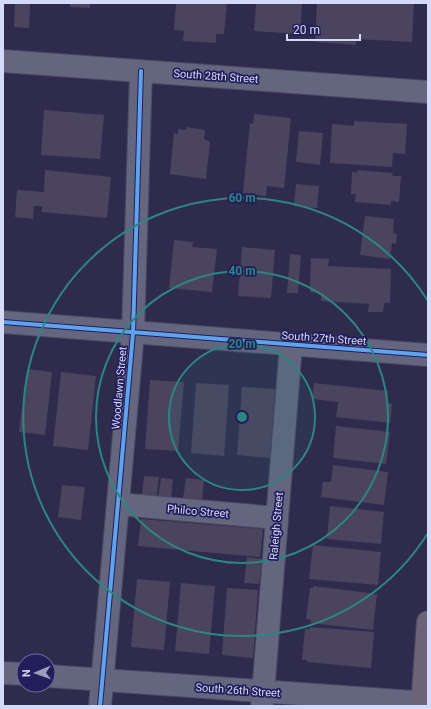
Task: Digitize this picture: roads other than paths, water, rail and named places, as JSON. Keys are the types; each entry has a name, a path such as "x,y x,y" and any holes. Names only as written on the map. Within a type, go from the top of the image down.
{"main road":[{"path":"424,704 428,622"}],"street":[{"name":"South 28th Street","path":"3,61 428,92"},
{"name":"Woodlawn Street","path":"100,706 133,333 141,71"},
{"name":"South 27th Street","path":"3,322 428,355"},
{"name":"Raleigh Street","path":"262,699 291,345"},
{"name":"Philco Street","path":"118,504 277,518"},
{"path":"3,673 16,674"},
{"name":"South 26th Street","path":"56,677 102,680 262,699 424,704"}]}
